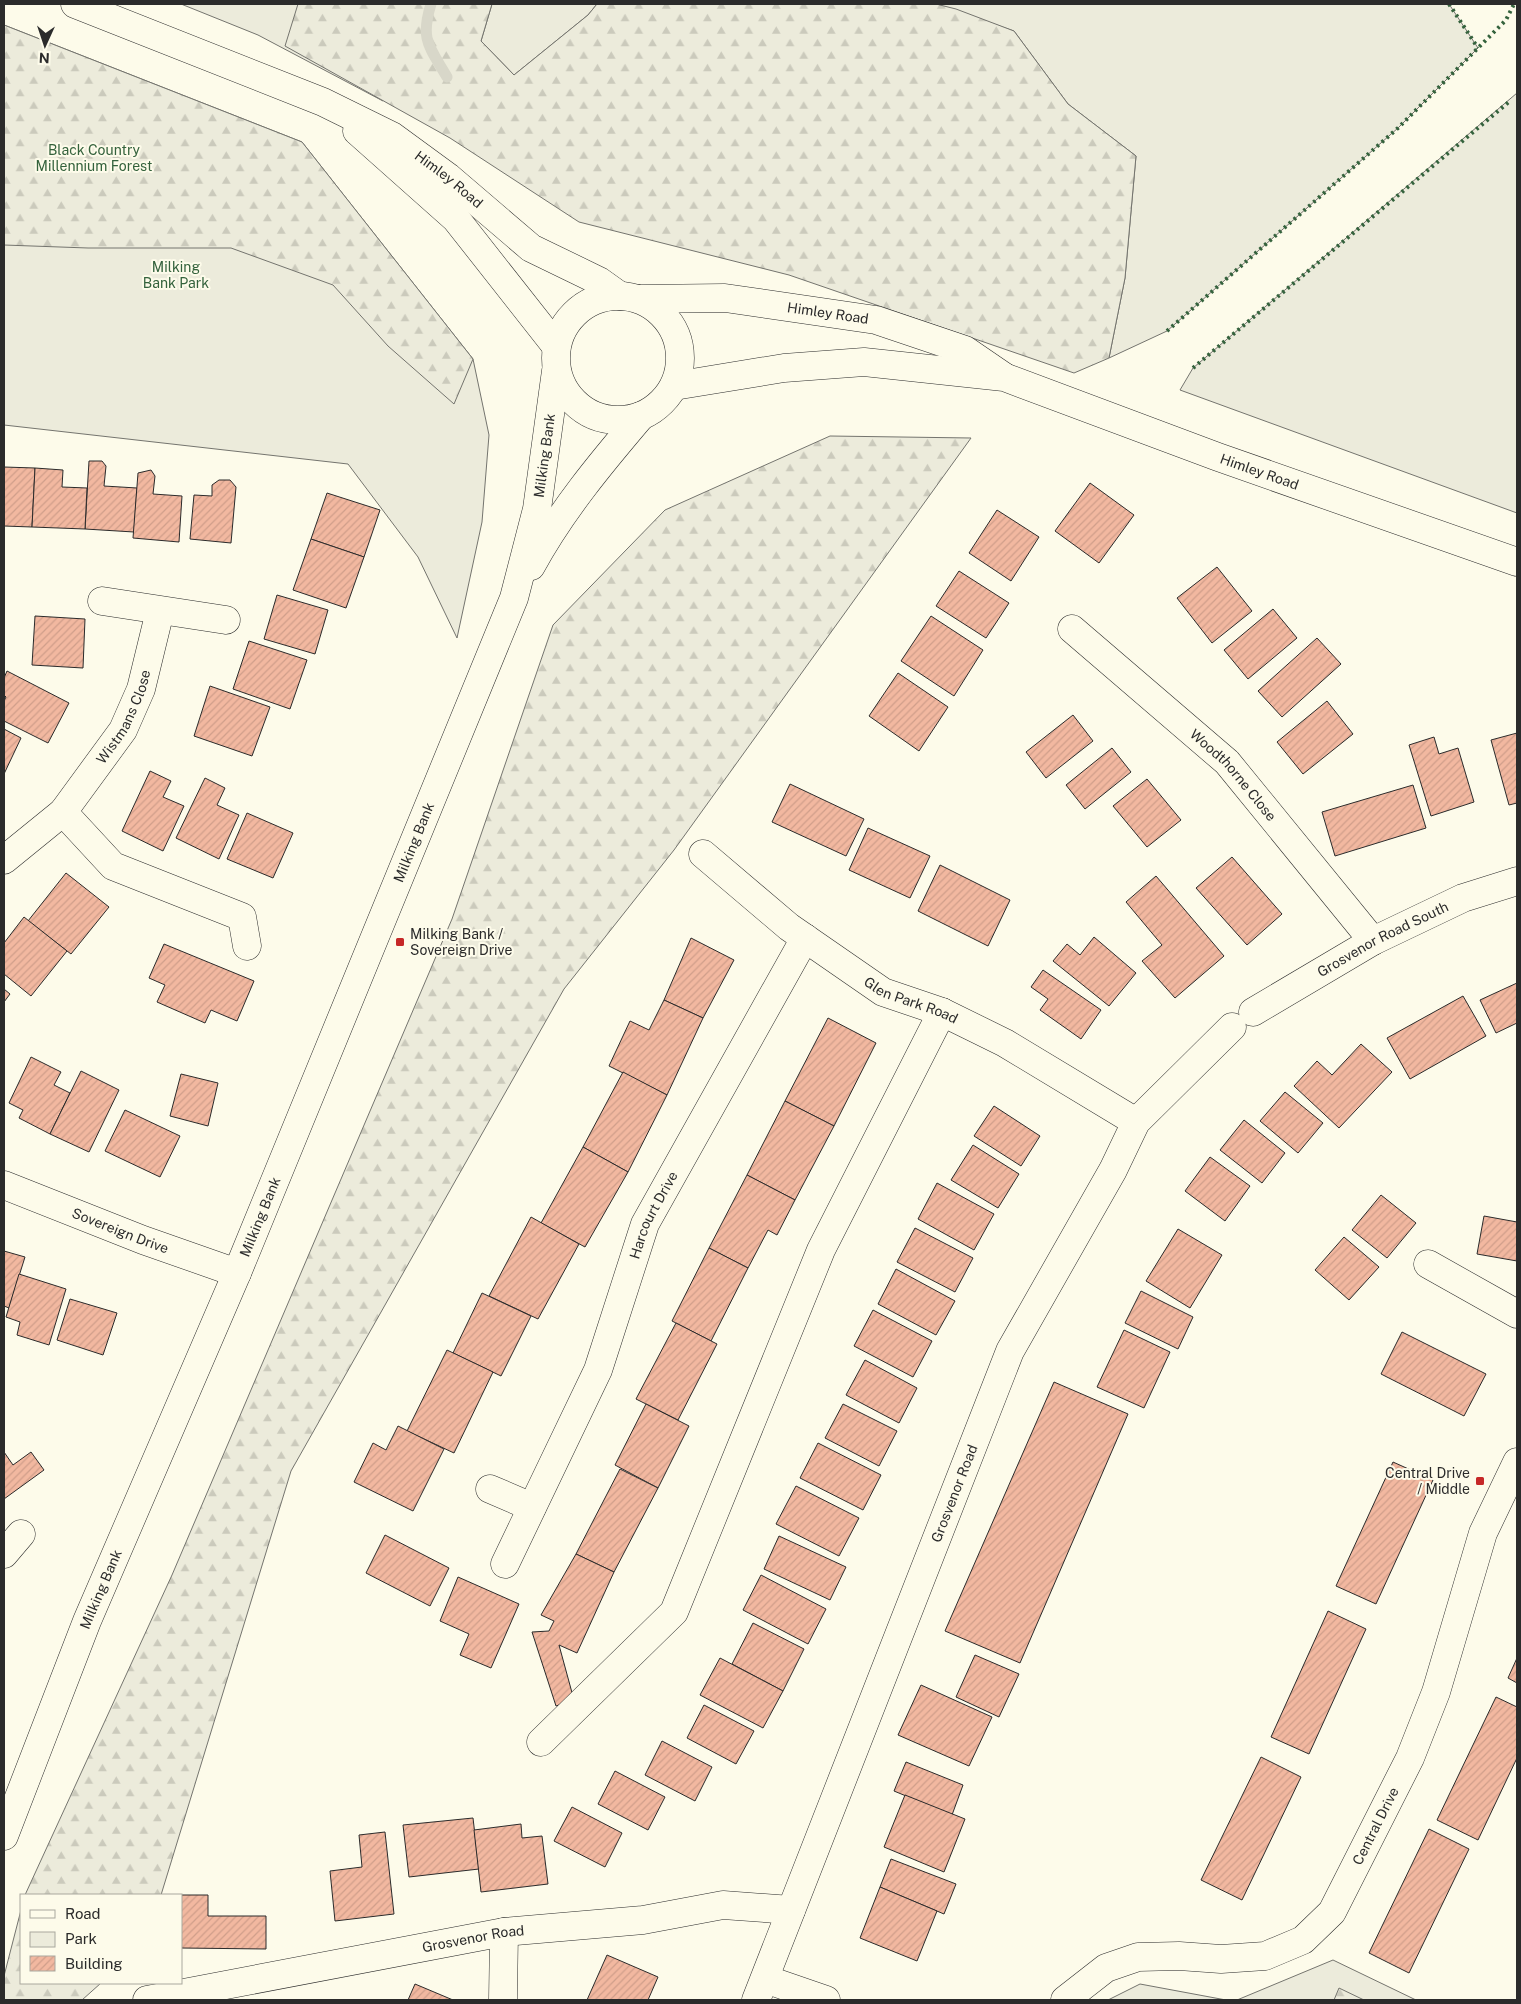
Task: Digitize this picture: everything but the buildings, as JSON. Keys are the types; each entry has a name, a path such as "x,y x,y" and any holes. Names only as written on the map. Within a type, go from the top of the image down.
{"street":[{"name":"Himley Road","path":"75,4 322,102 392,136 448,177 531,248 630,297 725,298 876,320 965,350 1004,377 1218,457 1517,562"},
{"name":"Himley Road","path":"322,102 456,219 556,358"},
{"path":"604,297 630,297 658,310 672,328 678,342 680,368 674,386 662,403 641,416 619,421 590,415 576,406 564,391 556,358 566,322 582,307 604,297"},
{"name":"Milking Bank","path":"514,598 537,509 556,358"},
{"name":"Himley Road","path":"674,386 784,368 864,362 1004,377"},
{"name":"Milking Bank","path":"4,1836 87,1622 237,1273 514,598 543,544 587,481 641,416"},
{"path":"102,601 226,620"},
{"name":"Wistmans Close","path":"4,860 62,812 123,730 141,689 160,611"},
{"name":"Woodthorne Close","path":"1072,629 1227,762 1372,941"},
{"path":"62,812 113,866 242,917 247,946"},
{"name":"Glen Park Road","path":"703,854 789,928 883,992 942,1012 1004,1043 1136,1122"},
{"name":"Grosvenor Road South","path":"1160,1098 1243,1019 1372,941 1463,898 1517,880"},
{"name":"Harcourt Drive","path":"505,1564 598,1370 645,1224 805,938"},
{"path":"541,1742 674,1612 821,1250 942,1012"},
{"name":"Grosvenor Road","path":"761,1990 1010,1351 1113,1170 1136,1122 1160,1098"},
{"name":"Sovereign Drive","path":"4,1185 143,1240 237,1273"},
{"path":"1428,1264 1517,1314"},
{"name":"Central Drive","path":"1065,2000 1106,1968 1138,1957 1180,1956 1221,1959 1265,1956 1303,1940 1332,1912 1410,1758 1436,1692 1483,1533 1517,1462"},
{"path":"490,1489 532,1507"},
{"name":"Grosvenor Road","path":"156,1999 504,1932 643,1920 723,1905 791,1910"},
{"path":"503,2000 504,1932"},
{"path":"761,1990 826,2000"}],"green space":[{"path":"181,4 432,4 383,101 258,35"},
{"path":"298,4 492,4 481,41 514,75 588,15 597,4 936,4 956,9 1014,31 1068,104 1136,156 1125,278 1109,358 1074,373 789,275 579,222 450,138 285,46"},
{"path":"492,4 597,4 588,15 514,75 481,41"},
{"path":"936,4 1449,4 1478,48 1398,128 1167,331 1109,358 1125,278 1136,156 1068,104 1014,31"},
{"name":"Milking Bank Park","path":"4,25 302,142 473,359 489,435 482,522 457,638 418,557 348,464 4,425"},
{"name":"Black Country Millennium Forest","path":"4,25 302,142 473,359 454,404 388,346 333,285 231,248 88,248 4,245"},
{"path":"1517,93 1517,513 1180,390 1193,368"},
{"path":"830,436 971,438 674,850 564,989 291,1471 161,1894 25,1894 172,1575 452,919 553,625 665,510"},
{"path":"20,1914 20,1984 100,1984 82,2000 4,2000 4,1976"},
{"path":"1333,1960 1416,2000 1237,2000"},
{"path":"1140,1984 1226,2000 1108,2000"},
{"path":"1339,1988 1364,2000 1334,2000"}],"waterway":[{"path":"431,4 426,35 431,50 447,77"}],"hedge":[{"path":"1449,4 1478,48"},
{"path":"1167,331 1398,128 1506,20 1514,4"},
{"path":"1193,368 1510,101"}],"place":[{"name":"Milking Bank / Sovereign Drive","path":"400,942"},
{"name":"Central Drive / Middle","path":"1480,1481"}]}
